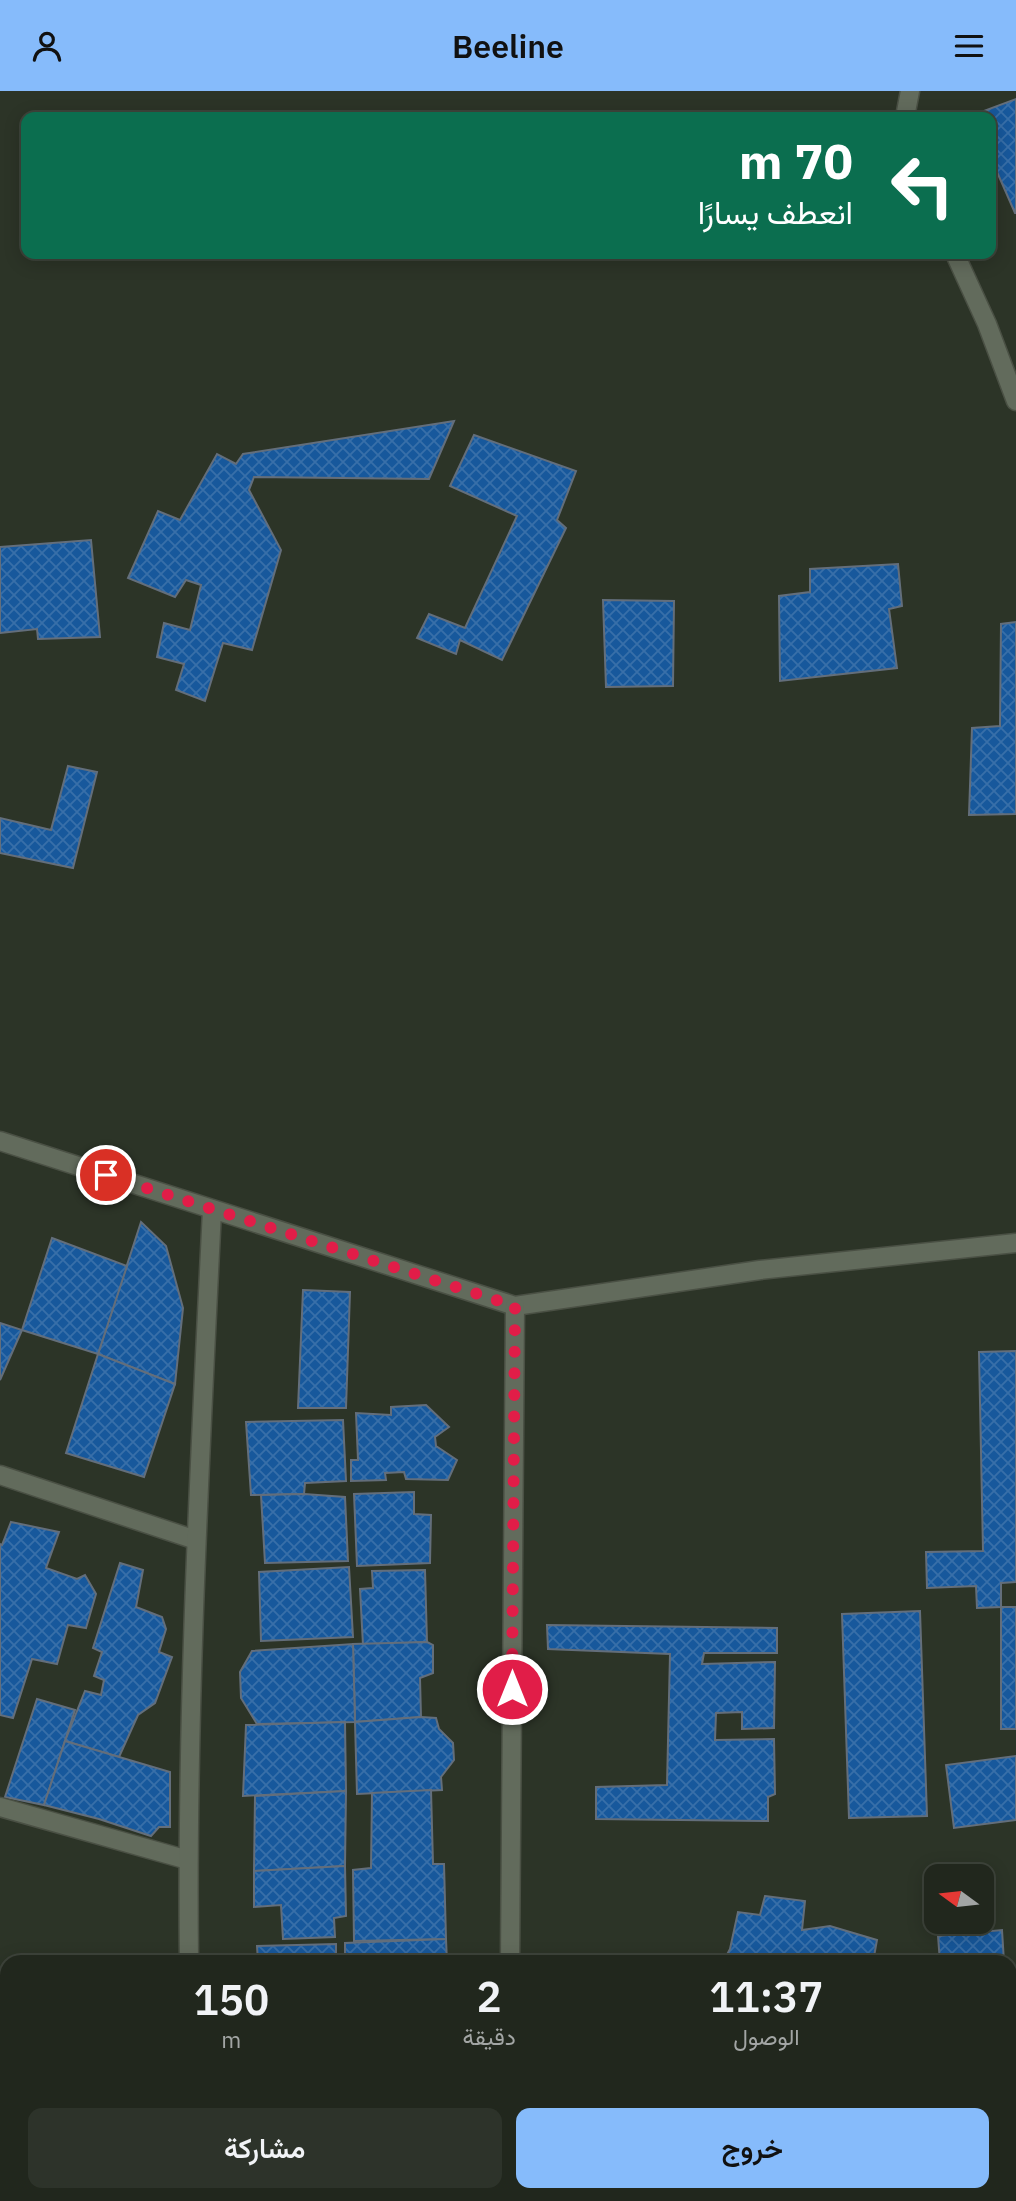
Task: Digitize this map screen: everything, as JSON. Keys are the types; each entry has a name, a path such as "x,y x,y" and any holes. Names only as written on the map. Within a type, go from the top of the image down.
{"street":[{"path":"906,112 910,91"},
{"path":"957,259 987,324 1016,401"},
{"path":"0,1141 515,1306 760,1270 1016,1243"},
{"path":"189,1955 188,1860 196,1540 212,1210"},
{"path":"510,1955 515,1306"},
{"path":"0,1475 196,1540"},
{"path":"0,1807 188,1860"}],"building":[{"path":"1016,99 1016,213 996,170 996,112 981,112"},
{"path":"454,421 429,479 254,477 249,490 281,550 252,650 223,643 205,701 176,690 184,664 157,657 164,623 190,630 201,585 186,580 175,597 128,578 158,511 180,520 217,454 236,464 243,454"},
{"path":"474,435 576,471 557,520 566,528 502,660 460,640 456,654 417,638 429,614 465,628 517,516 450,486"},
{"path":"91,540 100,637 38,639 37,629 0,633 0,547"},
{"path":"898,564 902,606 889,609 897,668 780,681 779,596 810,592 810,569"},
{"path":"603,600 674,601 673,686 606,687"},
{"path":"1016,622 1016,814 969,815 972,728 1000,726 1001,624"},
{"path":"68,766 97,772 73,868 0,853 0,818 51,830"},
{"path":"141,1222 166,1246 183,1308 175,1384 98,1354"},
{"path":"52,1238 127,1266 98,1354 22,1330"},
{"path":"303,1290 350,1292 346,1408 298,1408"},
{"path":"0,1323 22,1330 0,1380"},
{"path":"1016,1351 1016,1582 1001,1583 1001,1607 977,1608 976,1586 927,1588 926,1552 983,1551 979,1352"},
{"path":"98,1354 175,1384 144,1477 66,1453"},
{"path":"426,1405 449,1427 435,1437 436,1446 457,1460 448,1480 406,1479 404,1472 385,1473 386,1480 351,1481 351,1460 358,1460 356,1413 391,1415 391,1407"},
{"path":"343,1420 346,1481 305,1483 304,1494 251,1495 246,1422"},
{"path":"414,1492 414,1514 431,1515 430,1563 357,1566 354,1494"},
{"path":"261,1495 345,1497 348,1561 265,1563"},
{"path":"11,1522 59,1532 46,1568 77,1579 85,1575 96,1594 86,1628 68,1625 57,1664 32,1659 13,1718 0,1715 0,1544 2,1545"},
{"path":"120,1563 143,1570 136,1607 162,1617 166,1629 159,1652 172,1657 155,1703 138,1715 119,1757 65,1741 85,1691 101,1695 104,1680 94,1676 102,1652 93,1648"},
{"path":"349,1567 353,1637 261,1641 259,1572"},
{"path":"425,1570 427,1642 363,1645 360,1589 373,1588 372,1571"},
{"path":"1001,1607 1016,1607 1016,1729 1001,1729"},
{"path":"920,1611 927,1816 849,1818 842,1614"},
{"path":"547,1625 777,1628 777,1653 704,1653 702,1664 775,1662 774,1728 742,1729 742,1712 716,1713 715,1740 774,1739 775,1794 768,1797 768,1821 596,1819 596,1787 667,1785 670,1654 548,1649"},
{"path":"427,1642 433,1645 433,1673 420,1678 421,1717 355,1722 353,1644"},
{"path":"353,1644 355,1722 257,1724 241,1698 240,1672 252,1651"},
{"path":"37,1699 75,1710 44,1805 5,1797"},
{"path":"436,1718 439,1729 453,1743 454,1760 441,1777 442,1790 357,1794 355,1722"},
{"path":"345,1722 346,1791 243,1796 246,1725"},
{"path":"65,1741 170,1772 170,1827 159,1827 151,1836 44,1805"},
{"path":"1016,1756 1016,1820 954,1828 946,1765"},
{"path":"431,1790 433,1864 444,1864 446,1939 354,1941 353,1870 371,1868 372,1793"},
{"path":"346,1791 345,1866 254,1871 255,1796"},
{"path":"345,1866 346,1916 334,1918 335,1937 283,1939 281,1905 254,1907 254,1871"},
{"path":"765,1896 805,1901 802,1930 830,1926 877,1940 874,1955 727,1955 738,1912 760,1915"},
{"path":"1002,1930 1004,1955 939,1955 938,1936 994,1934 994,1931"},
{"path":"446,1939 447,1955 345,1955 345,1943"},
{"path":"336,1944 336,1955 258,1955 257,1946"}],"route":[{"path":"106,1175 515,1306 512,1689"}]}
